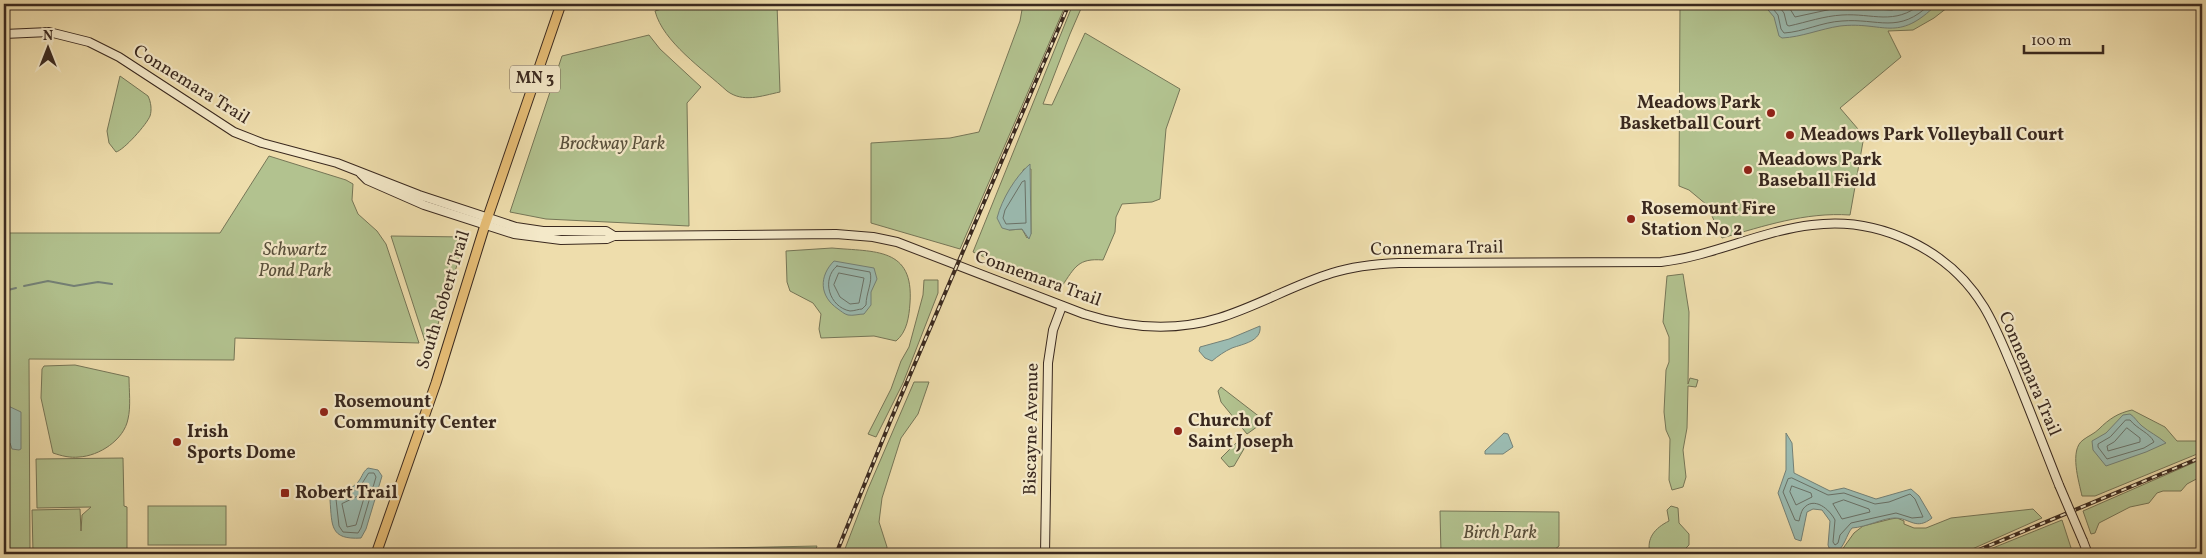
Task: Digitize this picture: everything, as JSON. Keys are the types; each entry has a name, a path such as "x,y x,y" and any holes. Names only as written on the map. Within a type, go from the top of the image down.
{"main road":[{"name":"MN 3","path":"486,221 561,4"},
{"name":"South Robert Trail","path":"376,554 436,383 486,221"}],"street":[{"name":"Connemara Trail","path":"4,34 49,32 89,42 119,57 234,132 262,143 337,163 361,174 369,174 486,221 530,230 606,232 614,236 836,234 873,237 915,248 1062,306 1095,317 1125,324 1158,327 1180,326 1217,319 1326,275 1363,266 1399,263 1661,262 1694,257 1806,226 1833,224 1868,227 1904,238 1929,252 1949,267 1974,292 1996,329 2088,554"},
{"name":"Biscayne Avenue","path":"1045,554 1048,363 1053,330 1062,306"}],"green space":[{"path":"678,4 777,4 780,92 746,98 733,95 727,91 675,44 659,22 655,11"},
{"path":"1023,4 1066,4 960,249 871,223 871,143 950,138 979,132 1020,21"},
{"path":"1073,4 1083,4 1043,104 1052,105 1085,33 1180,89 1166,129 1160,199 1152,202 1122,204 1116,217 1115,232 1103,260 1082,262 1074,269 1062,286 1048,285 973,252","holes":["1024,169 1031,169 1031,234 1027,238 1022,229 1009,230 1000,209"]},
{"path":"1680,4 1952,4 1934,18 1913,30 1888,31 1901,57 1840,108 1864,136 1850,215 1801,218 1722,238 1707,205 1689,190 1679,186"},
{"name":"Brockway Park","path":"649,35 660,49 701,87 687,103 689,226 546,219 510,212 562,56"},
{"path":"120,76 148,96 151,111 148,120 140,130 124,147 116,152 109,143 107,131"},
{"name":"Schwartz Pond Park","path":"269,156 346,180 353,184 352,200 358,214 377,231 386,244 419,343 235,338 234,360 29,359 30,554 4,554 4,233 220,233"},
{"path":"391,236 466,237 432,343 425,341"},
{"path":"832,248 877,252 889,256 906,271 910,285 909,314 905,329 896,341 874,336 821,338 819,329 821,314 813,303 790,291 787,282 786,251"},
{"path":"1683,274 1689,312 1688,384 1690,378 1698,380 1696,387 1688,386 1687,428 1683,450 1686,477 1683,487 1672,490 1669,480 1670,439 1666,430 1664,412 1666,370 1669,362 1669,337 1663,322 1667,276"},
{"path":"924,280 938,280 938,293 903,383 876,437 868,434 891,389 901,361 909,347 923,295"},
{"path":"75,365 129,377 130,404 126,427 110,446 95,454 72,457 53,453 41,398 42,369 44,366"},
{"path":"914,382 929,382 918,414 901,438 882,498 879,522 887,547 886,554 843,554 868,489"},
{"path":"1221,387 1265,421 1247,434 1221,402 1218,391"},
{"path":"2132,410 2165,427 2177,441 2202,441 2202,452 2095,496 2082,496 2076,467 2079,445 2110,419"},
{"path":"1238,441 1245,447 1234,466 1229,467 1221,458"},
{"path":"123,458 124,506 127,507 127,550 124,552 33,552 32,510 80,509 81,531 82,515 91,507 37,508 36,459"},
{"path":"2202,459 2202,476 2187,484 2181,491 2157,493 2149,503 2130,507 2099,523 2095,533 2091,534 2083,511"},
{"path":"148,506 226,506 226,545 148,545"},
{"path":"1671,506 1678,508 1679,523 1689,534 1689,545 1682,552 1685,554 1650,554 1649,543 1651,538 1656,530 1669,521 1667,510"},
{"path":"2033,509 2042,518 1961,554 1839,554 1854,533 1863,526 1891,519 1897,518 1904,521 1904,524 1914,528 1926,528 1951,518"},
{"name":"Birch Park","path":"1440,511 1559,512 1559,546 1549,554 1441,554"},
{"path":"2062,520 2073,554 1978,554"},
{"path":"817,546 814,554 581,554 582,551"}],"water":[{"path":"1763,4 1937,4 1911,24 1900,27 1840,26 1782,38 1779,36 1774,17"},
{"path":"1030,164 1031,234 1029,239 1022,229 1009,230 1002,228 997,218 1002,203 1010,189 1019,175"},
{"path":"834,261 874,268 877,279 871,292 871,305 864,314 847,315 841,312 827,298 823,286 824,279"},
{"path":"1260,326 1260,331 1255,338 1229,349 1212,361 1205,358 1199,351 1200,347 1229,339"},
{"path":"4,404 21,412 21,449 19,450 12,449 10,443 4,442"},
{"path":"2130,414 2142,426 2166,443 2106,466 2093,450 2092,441 2106,433 2123,415"},
{"path":"1504,433 1508,434 1513,447 1503,454 1485,454 1485,451"},
{"path":"1786,433 1792,443 1794,473 1830,491 1844,488 1876,499 1911,489 1919,496 1932,518 1917,524 1890,518 1852,528 1836,552 1830,550 1828,545 1830,521 1822,510 1813,509 1807,512 1801,541 1795,539 1778,493 1786,470"},
{"path":"368,468 378,470 382,476 366,529 361,538 343,537 335,530 331,517 330,500 334,494 354,486"}],"waterway":[{"path":"24,286 48,281 74,286 98,282 112,284"},
{"path":"4,291 16,288"}],"railway":[{"path":"836,554 892,417 1069,4"},
{"path":"1969,554 2202,457"}],"place":[{"name":"Meadows Park Basketball Court","path":"1771,113"},
{"name":"Meadows Park Volleyball Court","path":"1790,135"},
{"name":"Meadows Park Baseball Field","path":"1748,170"},
{"name":"Rosemount Fire Station No 2","path":"1631,219"},
{"name":"Rosemount Community Center","path":"324,412"},
{"name":"Church of Saint Joseph","path":"1178,431"},
{"name":"Irish Sports Dome","path":"177,442"},
{"name":"Robert Trail","path":"285,493"}]}
